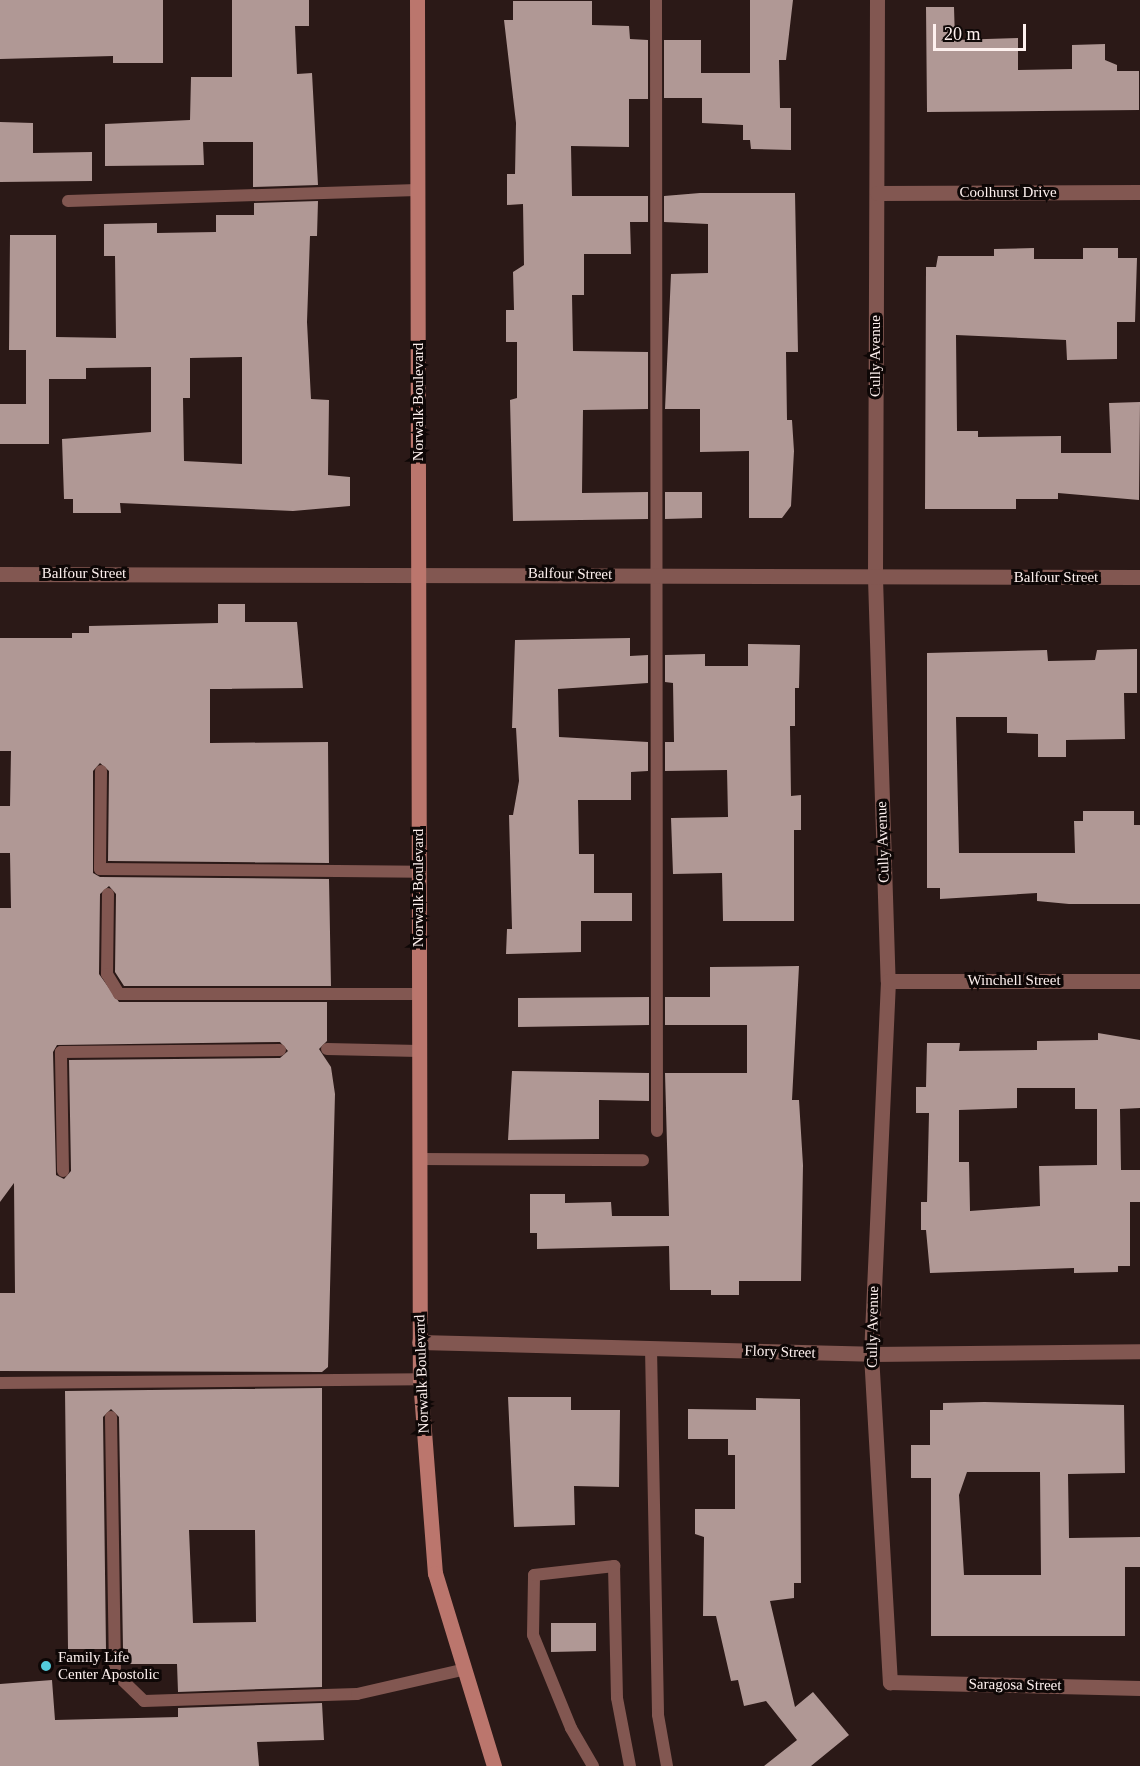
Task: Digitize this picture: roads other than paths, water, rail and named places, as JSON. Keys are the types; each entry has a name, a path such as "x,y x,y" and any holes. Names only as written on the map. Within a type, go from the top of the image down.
{"main road":[{"name":"Norwalk Boulevard","path":"417,0 420,1379 435,1573 462,1670 494,1766"}],"street":[{"name":"Cully Avenue","path":"877,0 875,578 888,981 871,1354 890,1682"},
{"name":"Coolhurst Drive","path":"877,193 1140,192"},
{"name":"Balfour Street","path":"0,574 420,573 875,578 1140,577"},
{"name":"Winchell Street","path":"888,981 1140,981"},
{"name":"Flory Street","path":"419,1342 871,1354 1140,1351"},
{"name":"Saragosa Street","path":"890,1682 1140,1688"}],"lane":[{"path":"656,0 657,1131"},
{"path":"68,201 417,190"},
{"path":"101,771 100,869 420,872"},
{"path":"108,894 107,974 119,994 419,994"},
{"path":"327,1049 419,1051"},
{"path":"63,1171 62,1052 280,1050"},
{"path":"420,1159 643,1160"},
{"path":"651,1348 658,1715 667,1766"},
{"path":"0,1383 420,1379"},
{"path":"111,1417 114,1673 144,1701 347,1695 462,1670"},
{"path":"593,1766 571,1728 533,1635 534,1575 614,1566 616,1698 630,1766"}],"place":[{"name":"Family Life Center Apostolic","path":"46,1666"}]}
